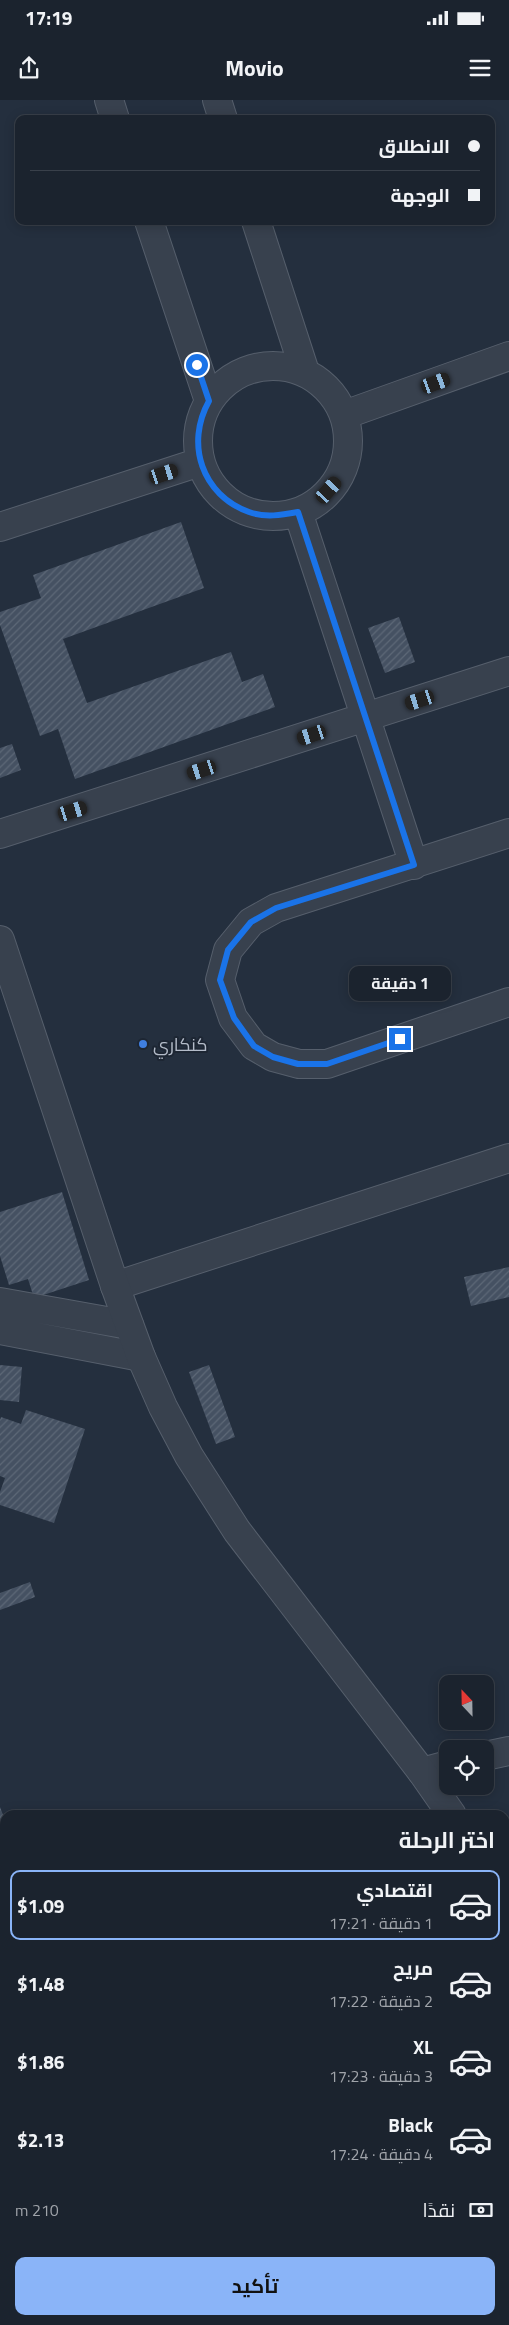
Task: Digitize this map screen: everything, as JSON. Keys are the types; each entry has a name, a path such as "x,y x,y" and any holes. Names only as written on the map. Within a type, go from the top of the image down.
{"street":[{"path":"109,100 114,115"},
{"path":"217,100 222,115"},
{"path":"150,225 209,401"},
{"path":"257,225 306,372"},
{"path":"344,415 509,356"},
{"path":"281,366 306,372 326,387 341,407 344,415 348,432 347,457 338,481 320,500 298,512 274,516 250,513 228,502 211,484 200,462 197,437 202,413 215,392 234,376 257,367 281,366"},
{"path":"0,527 200,462"},
{"path":"298,512 414,865"},
{"path":"0,834 509,671"},
{"path":"509,833 276,908 251,922 228,950 220,980 234,1018 254,1046 273,1057 298,1064 327,1064 509,1002"},
{"path":"0,940 129,1325 141,1357 189,1456 237,1531 435,1768 450,1810"},
{"path":"115,1286 509,1158"},
{"path":"0,1302 129,1325"},
{"path":"0,1330 141,1357"},
{"path":"494,1754 509,1750"}],"building":[{"path":"181,522 204,588 63,639 87,703 231,652 242,682 263,674 275,707 75,779 58,729 40,736 0,625 0,612 41,598 33,575"},
{"path":"399,617 415,662 385,673 368,628"},
{"path":"12,744 21,770 0,778 0,748"},
{"path":"62,1192 89,1280 34,1298 28,1279 9,1285 0,1256 0,1212"},
{"path":"509,1267 509,1297 471,1306 464,1277"},
{"path":"0,1365 22,1367 19,1402 0,1400"},
{"path":"209,1365 235,1437 216,1444 189,1372"},
{"path":"26,1410 85,1429 54,1523 0,1505 0,1492 5,1478 0,1476 0,1420 1,1417 21,1424"},
{"path":"30,1582 35,1597 0,1610 0,1593"}],"place":[{"name":"كنكاري","path":"143,1044"}],"route":[{"path":"197,365 209,401 202,413 197,437 200,462 211,484 228,502 250,513 274,516 298,512 414,865 276,908 251,922 228,950 220,980 234,1018 254,1046 273,1057 298,1064 327,1064 400,1039"}]}
